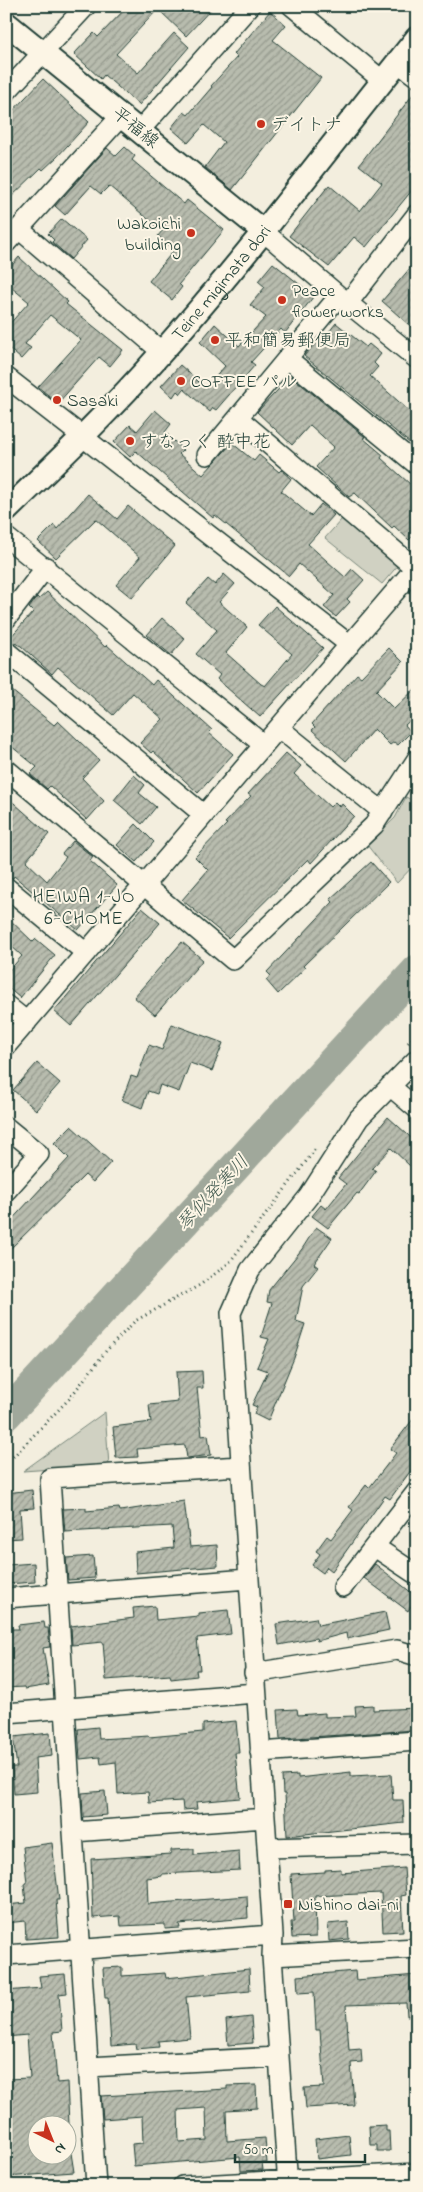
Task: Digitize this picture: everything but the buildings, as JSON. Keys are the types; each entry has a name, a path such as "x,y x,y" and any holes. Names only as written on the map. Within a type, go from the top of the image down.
{"street":[{"path":"6,92 86,6"},
{"path":"140,130 250,6"},
{"path":"292,6 383,81"},
{"name":"平福線","path":"6,23 122,115 264,232"},
{"name":"Teine migimata dori","path":"6,511 82,438 162,352 264,232 417,38"},
{"path":"398,62 417,77"},
{"path":"6,243 122,115"},
{"path":"207,455 288,358 343,300 417,214"},
{"path":"19,229 162,352"},
{"path":"264,232 343,300 417,358"},
{"path":"288,358 417,465"},
{"path":"6,377 350,645"},
{"path":"6,1046 145,886 416,567 238,418"},
{"path":"6,537 264,745"},
{"path":"6,619 46,568"},
{"path":"6,651 204,815"},
{"path":"279,728 383,812"},
{"path":"6,769 233,960 374,825 417,759"},
{"path":"6,887 86,953"},
{"path":"6,1005 26,1022"},
{"path":"288,2183 272,1956 273,1935 230,1313 250,1270 309,1196 359,1118 390,1086 410,1054"},
{"path":"390,1086 417,1109"},
{"path":"6,1127 39,1154 6,1191"},
{"path":"96,2186 50,1478 240,1466"},
{"path":"343,1588 417,1491"},
{"path":"375,1547 417,1575"},
{"path":"6,1598 248,1579"},
{"path":"254,1673 397,1650 417,1656"},
{"path":"6,1713 256,1693"},
{"path":"260,1752 417,1741"},
{"path":"73,1832 265,1818"},
{"path":"267,1848 417,1844"},
{"path":"6,1955 273,1935"},
{"path":"272,1956 417,1948"},
{"path":"88,2067 279,2056"},
{"path":"182,2186 288,2183 417,2173"}],"path":[{"path":"410,1054 417,1034"},
{"path":"6,1464 69,1399 106,1351 135,1321 200,1285 230,1263 320,1143"}],"shaded area":[{"path":"342,519 400,563 382,584 325,538"},
{"path":"406,797 417,803 417,862 397,883 367,845 395,818"},
{"path":"105,1412 109,1465 23,1471"},
{"path":"417,1791 417,1829 414,1829 413,1792"}],"waterway":[{"name":"琴似発寒川","path":"6,1415 417,970"}],"place":[{"name":"デイトナ","path":"261,124"},
{"name":"Wakoichi building","path":"191,233"},
{"name":"Peace flower works","path":"282,300"},
{"name":"平和簡易郵便局","path":"215,340"},
{"name":"COFFEE パル","path":"181,381"},
{"name":"Sasaki","path":"57,400"},
{"name":"すなっく 酔中花","path":"130,441"},
{"name":"Nishino dai-ni","path":"288,1904"}],"district":[{"name":"HEIWA 1-JO 6-CHOME","path":"84,906"}]}
